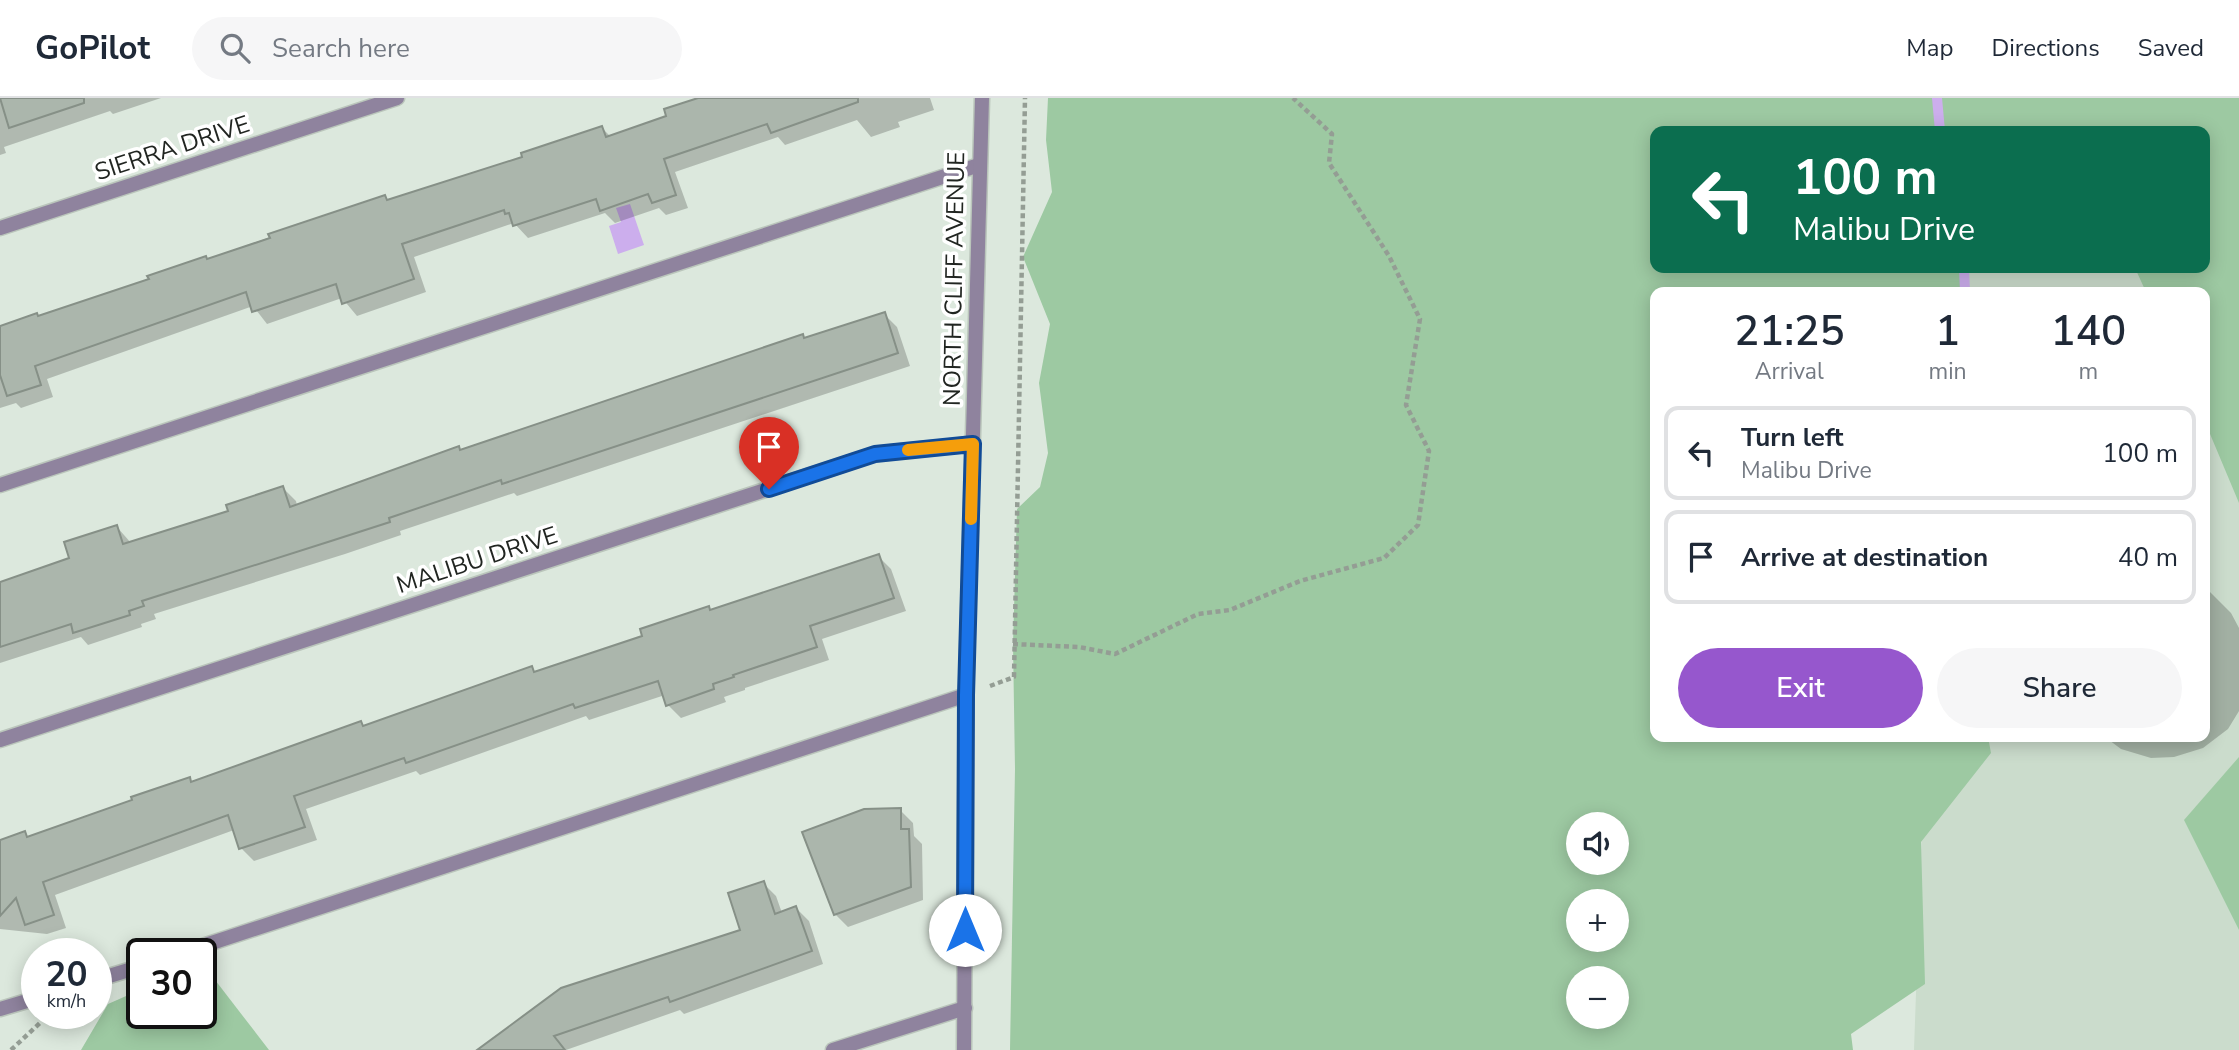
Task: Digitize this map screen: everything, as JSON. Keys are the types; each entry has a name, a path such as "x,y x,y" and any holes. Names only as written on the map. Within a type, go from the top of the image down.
{"street":[{"name":"SIERRA DRIVE","path":"0,228 397,98"},
{"name":"NORTH CLIFF AVENUE","path":"964,1050 966,695 982,98"},
{"path":"0,485 979,165"},
{"name":"MALIBU DRIVE","path":"0,740 875,454 973,444"},
{"path":"217,941 966,695"},
{"path":"0,1009 21,1003"},
{"path":"833,1050 965,1008"}],"path":[{"path":"966,695 1014,677 1025,98"},
{"path":"1013,644 1079,647 1115,654 1198,614 1230,610 1300,581 1384,558 1418,525 1429,451 1406,405 1420,319 1389,256 1329,163 1332,134 1293,98"},
{"path":"11,1050 35,1029"}],"shaded area":[{"path":"2239,98 2239,1050 1914,1050 1925,742 2210,742 2210,287 1940,287 1941,273 2210,273 2210,126"},
{"path":"630,204 644,245 618,254 609,226 621,222 616,208"}],"green space":[{"path":"1048,98 2239,98 2239,503 2210,434 2210,287 2144,287 2137,273 2210,273 2210,126 1650,126 1650,273 1967,273 1966,287 1650,287 1650,742 1989,742 1991,753 1921,842 1925,984 1851,1034 1853,1050 1010,1050 1015,769 1013,644 1017,509 1040,487 1048,453 1039,383 1050,324 1023,257 1052,192 1046,140"},
{"path":"2239,757 2239,930 2184,820"},
{"path":"217,982 269,1050 81,1050 93,1029 112,1029 112,1002 126,996 126,1029 217,1029"}],"building":[{"path":"0,98 84,98 84,103 9,128"},
{"path":"698,98 858,98 858,102 771,133 767,124 664,159 676,195 652,203 648,194 600,211 596,199 513,226 509,213 505,214 504,210 402,244 414,279 342,304 336,284 252,312 246,292 35,366 41,385 7,396 0,375 0,326 149,279 147,276 206,256 207,259 270,238 268,234 385,195 387,200 522,157 521,153 602,126 606,137 666,116 664,109"},
{"path":"885,312 898,353 502,484 501,480 389,518 390,522 142,601 144,606 129,611 130,615 73,633 71,624 0,647 0,582 69,558 64,542 117,525 123,544 228,511 226,505 283,486 290,507 459,446 460,450 803,334 804,338"},
{"path":"879,554 894,598 810,626 817,647 733,675 734,677 713,684 714,689 666,706 658,681 575,708 573,704 406,763 404,758 294,796 305,827 239,849 228,815 43,882 54,915 25,925 16,898 0,916 0,840 25,831 27,837 190,777 191,782 361,721 363,726 532,666 534,672 642,636 640,629 709,606 710,610"},
{"path":"901,808 901,829 909,829 911,887 834,915 802,832 864,809"},
{"path":"764,881 775,914 796,906 812,951 670,1002 668,997 554,1036 565,1050 477,1050 561,988 740,930 728,893"}],"waterway":[{"path":"1937,98 1940,126"},
{"path":"1964,273 1965,287"}],"slow traffic":[{"path":"908,450 973,444 971,519"}],"route":[{"path":"769,489 875,454 973,444 966,695 965,930"}]}
